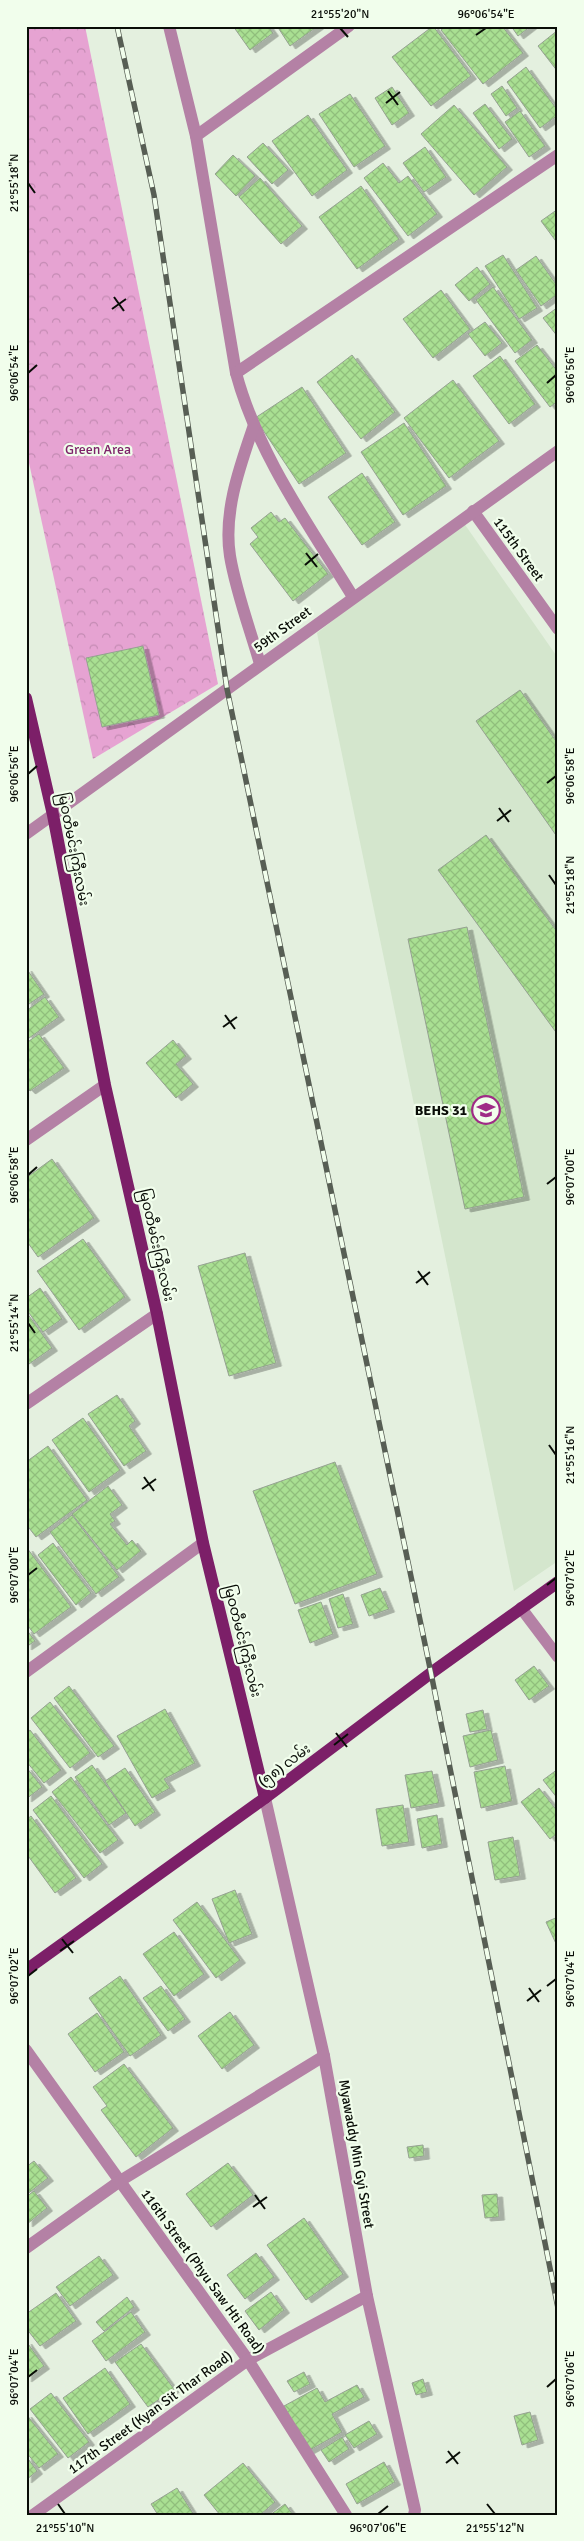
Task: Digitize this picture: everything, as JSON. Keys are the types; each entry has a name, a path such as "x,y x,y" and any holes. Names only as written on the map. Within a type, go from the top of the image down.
{"main road":[{"name":"မြဝတီမင်းကြီးလမ်း","path":"26,698 53,816 105,1085 157,1314 203,1543 265,1798"},
{"name":"(၅၈) လမ်း","path":"26,1970 265,1798 431,1673 558,1582"}],"street":[{"path":"169,26 196,136 236,373 242,397 272,465 353,597"},
{"path":"196,136 349,26"},
{"path":"236,373 558,154"},
{"path":"254,425 236,480 229,525 230,548 260,664"},
{"name":"59th Street","path":"26,834 558,451"},
{"name":"115th Street","path":"473,511 558,629"},
{"path":"26,1140 105,1085"},
{"path":"26,1404 157,1314"},
{"path":"26,1672 203,1543"},
{"path":"521,1608 558,1657"},
{"name":"Myawaddy Min Gyi Street","path":"265,1798 324,2056 367,2296 415,2510 414,2515"},
{"name":"116th Street (Phyu Saw Hti Road)","path":"26,2050 248,2360 346,2515"},
{"path":"26,2248 120,2181 324,2056"},
{"name":"117th Street (Kyan Sit Thar Road)","path":"33,2515 248,2360 367,2296"}],"shaded area":[{"name":"BEHS 31","path":"461,519 558,658 558,1561 514,1591 317,633"}],"green space":[{"name":"Green Area","path":"26,26 85,26 218,684 93,759 26,449"}],"building":[{"path":"233,26 268,26 273,33 250,50"},
{"path":"277,26 318,26 290,46"},
{"path":"433,26 471,76 431,106 392,57"},
{"path":"446,26 477,26 480,30 485,26 502,26 523,53 483,84 441,30"},
{"path":"511,26 531,26 518,36"},
{"path":"558,30 558,72 538,46"},
{"path":"526,67 558,111 558,115 540,128 507,82"},
{"path":"502,86 517,108 506,116 491,94"},
{"path":"392,87 409,113 392,125 375,98"},
{"path":"350,94 385,146 354,167 319,114"},
{"path":"485,104 512,139 499,149 473,113"},
{"path":"454,105 507,167 474,195 421,134"},
{"path":"520,111 545,146 529,157 505,122"},
{"path":"308,115 347,170 312,196 272,141"},
{"path":"263,143 288,170 272,184 247,157"},
{"path":"425,147 446,177 424,192 403,163"},
{"path":"233,155 255,176 236,196 215,174"},
{"path":"383,163 399,183 408,176 437,214 408,236 364,178"},
{"path":"260,178 302,226 281,244 239,197"},
{"path":"361,186 399,239 357,269 319,217"},
{"path":"558,209 558,244 541,221"},
{"path":"503,255 537,308 519,319 485,266"},
{"path":"536,256 558,287 558,294 541,306 516,270"},
{"path":"477,267 490,284 469,301 455,285"},
{"path":"493,287 532,340 515,353 476,300"},
{"path":"441,290 470,329 433,358 403,319"},
{"path":"558,307 558,337 543,318"},
{"path":"485,322 502,343 485,356 468,334"},
{"path":"537,345 558,372 558,401 550,407 515,361"},
{"path":"352,355 395,412 361,439 317,382"},
{"path":"500,356 535,404 509,424 473,376"},
{"path":"453,380 499,441 449,478 404,418"},
{"path":"302,387 346,453 299,484 255,418"},
{"path":"404,423 446,486 403,515 361,452"},
{"path":"362,473 395,522 362,545 328,497"},
{"path":"271,512 279,522 285,518 328,574 293,601 250,544 258,537 251,528"},
{"path":"143,646 159,715 102,727 86,658"},
{"path":"520,690 558,744 558,838 476,721"},
{"path":"486,835 558,933 558,1035 438,870"},
{"path":"467,927 524,1197 465,1209 408,939"},
{"path":"26,968 44,994 26,1006"},
{"path":"45,997 59,1017 29,1038 26,1034 26,1011"},
{"path":"39,1034 64,1068 30,1091 26,1087 26,1038 29,1041"},
{"path":"173,1040 186,1056 176,1064 193,1084 176,1098 146,1063"},
{"path":"52,1159 94,1218 38,1257 26,1240 26,1178"},
{"path":"83,1239 125,1297 79,1330 37,1271"},
{"path":"245,1253 276,1363 229,1376 198,1266"},
{"path":"40,1288 62,1319 43,1332 26,1309 26,1298"},
{"path":"27,1313 52,1348 29,1364 26,1360"},
{"path":"117,1395 135,1421 129,1426 146,1451 124,1466 88,1414"},
{"path":"83,1418 120,1470 89,1492 52,1440"},
{"path":"48,1446 87,1500 36,1537 26,1524 26,1462"},
{"path":"335,1462 377,1574 295,1604 253,1491"},
{"path":"108,1486 122,1505 110,1514 115,1521 110,1524 127,1545 132,1540 141,1551 117,1570 72,1514"},
{"path":"72,1515 119,1577 96,1594 50,1532"},
{"path":"53,1543 91,1593 76,1605 38,1555"},
{"path":"27,1548 71,1607 34,1634 26,1623"},
{"path":"380,1588 389,1609 369,1616 361,1595"},
{"path":"343,1594 353,1624 338,1628 329,1599"},
{"path":"321,1602 333,1634 310,1643 298,1610"},
{"path":"26,1629 35,1641 26,1647"},
{"path":"534,1666 549,1686 529,1700 515,1680"},
{"path":"69,1686 114,1746 98,1757 54,1698"},
{"path":"50,1702 90,1753 70,1768 31,1718"},
{"path":"165,1709 195,1763 164,1779 170,1788 152,1798 117,1736"},
{"path":"483,1710 487,1729 470,1732 466,1714"},
{"path":"30,1730 61,1770 44,1783 26,1761 26,1733"},
{"path":"491,1730 498,1760 470,1767 463,1736"},
{"path":"92,1765 126,1813 109,1825 75,1777"},
{"path":"505,1766 512,1801 481,1808 474,1772"},
{"path":"26,1767 42,1787 26,1799"},
{"path":"125,1768 155,1812 135,1826 105,1781"},
{"path":"558,1769 558,1799 543,1780"},
{"path":"432,1771 439,1803 411,1808 405,1775"},
{"path":"71,1777 118,1840 100,1853 52,1792"},
{"path":"539,1788 558,1812 558,1833 550,1839 521,1802"},
{"path":"51,1796 102,1864 84,1878 33,1810"},
{"path":"403,1805 409,1842 382,1846 376,1809"},
{"path":"437,1815 442,1844 422,1848 417,1819"},
{"path":"31,1816 76,1878 55,1893 26,1853 26,1820"},
{"path":"513,1837 520,1876 495,1880 488,1842"},
{"path":"235,1890 252,1934 229,1943 212,1899"},
{"path":"197,1902 240,1960 216,1978 173,1920"},
{"path":"558,1917 558,1948 546,1922"},
{"path":"174,1932 204,1974 174,1996 143,1954"},
{"path":"120,1976 161,2035 130,2056 89,1998"},
{"path":"161,1986 185,2019 168,2031 143,1998"},
{"path":"230,2012 254,2045 222,2069 198,2036"},
{"path":"97,2013 124,2052 95,2072 68,2034"},
{"path":"124,2064 173,2128 136,2157 101,2110 107,2106 93,2087"},
{"path":"423,2145 424,2156 409,2158 407,2147"},
{"path":"34,2161 48,2178 26,2195 26,2167"},
{"path":"228,2163 253,2195 211,2227 186,2194"},
{"path":"34,2191 47,2208 27,2224 26,2197"},
{"path":"497,2194 499,2217 485,2218 482,2195"},
{"path":"304,2218 343,2274 306,2300 267,2245"},
{"path":"256,2253 274,2277 245,2299 227,2275"},
{"path":"99,2256 113,2275 70,2306 56,2287"},
{"path":"271,2292 284,2310 259,2330 245,2311"},
{"path":"56,2293 76,2321 40,2346 26,2328 26,2314"},
{"path":"127,2297 134,2307 104,2331 96,2322"},
{"path":"131,2312 145,2332 106,2361 92,2341"},
{"path":"26,2341 44,2366 26,2379"},
{"path":"141,2344 174,2389 148,2407 115,2362"},
{"path":"105,2368 130,2404 88,2434 63,2398"},
{"path":"304,2372 310,2384 294,2392 287,2381"},
{"path":"423,2379 427,2392 416,2395 412,2383"},
{"path":"357,2385 364,2397 332,2414 342,2432 308,2451 284,2406 317,2388 325,2402"},
{"path":"51,2393 89,2442 68,2458 30,2409"},
{"path":"530,2412 538,2440 522,2445 514,2416"},
{"path":"26,2414 58,2454 39,2468 26,2452"},
{"path":"369,2421 377,2434 354,2448 345,2435"},
{"path":"342,2437 349,2449 329,2462 321,2450"},
{"path":"26,2456 37,2471 26,2480"},
{"path":"384,2462 395,2482 357,2504 346,2484"},
{"path":"243,2463 275,2502 260,2515 220,2515 204,2495"},
{"path":"177,2488 194,2515 158,2515 151,2504"},
{"path":"285,2504 293,2515 270,2515"}],"railway":[{"path":"117,26 154,195 227,689 431,1673 558,2308"}],"place":[{"name":"BEHS 31","path":"486,1110"}]}
